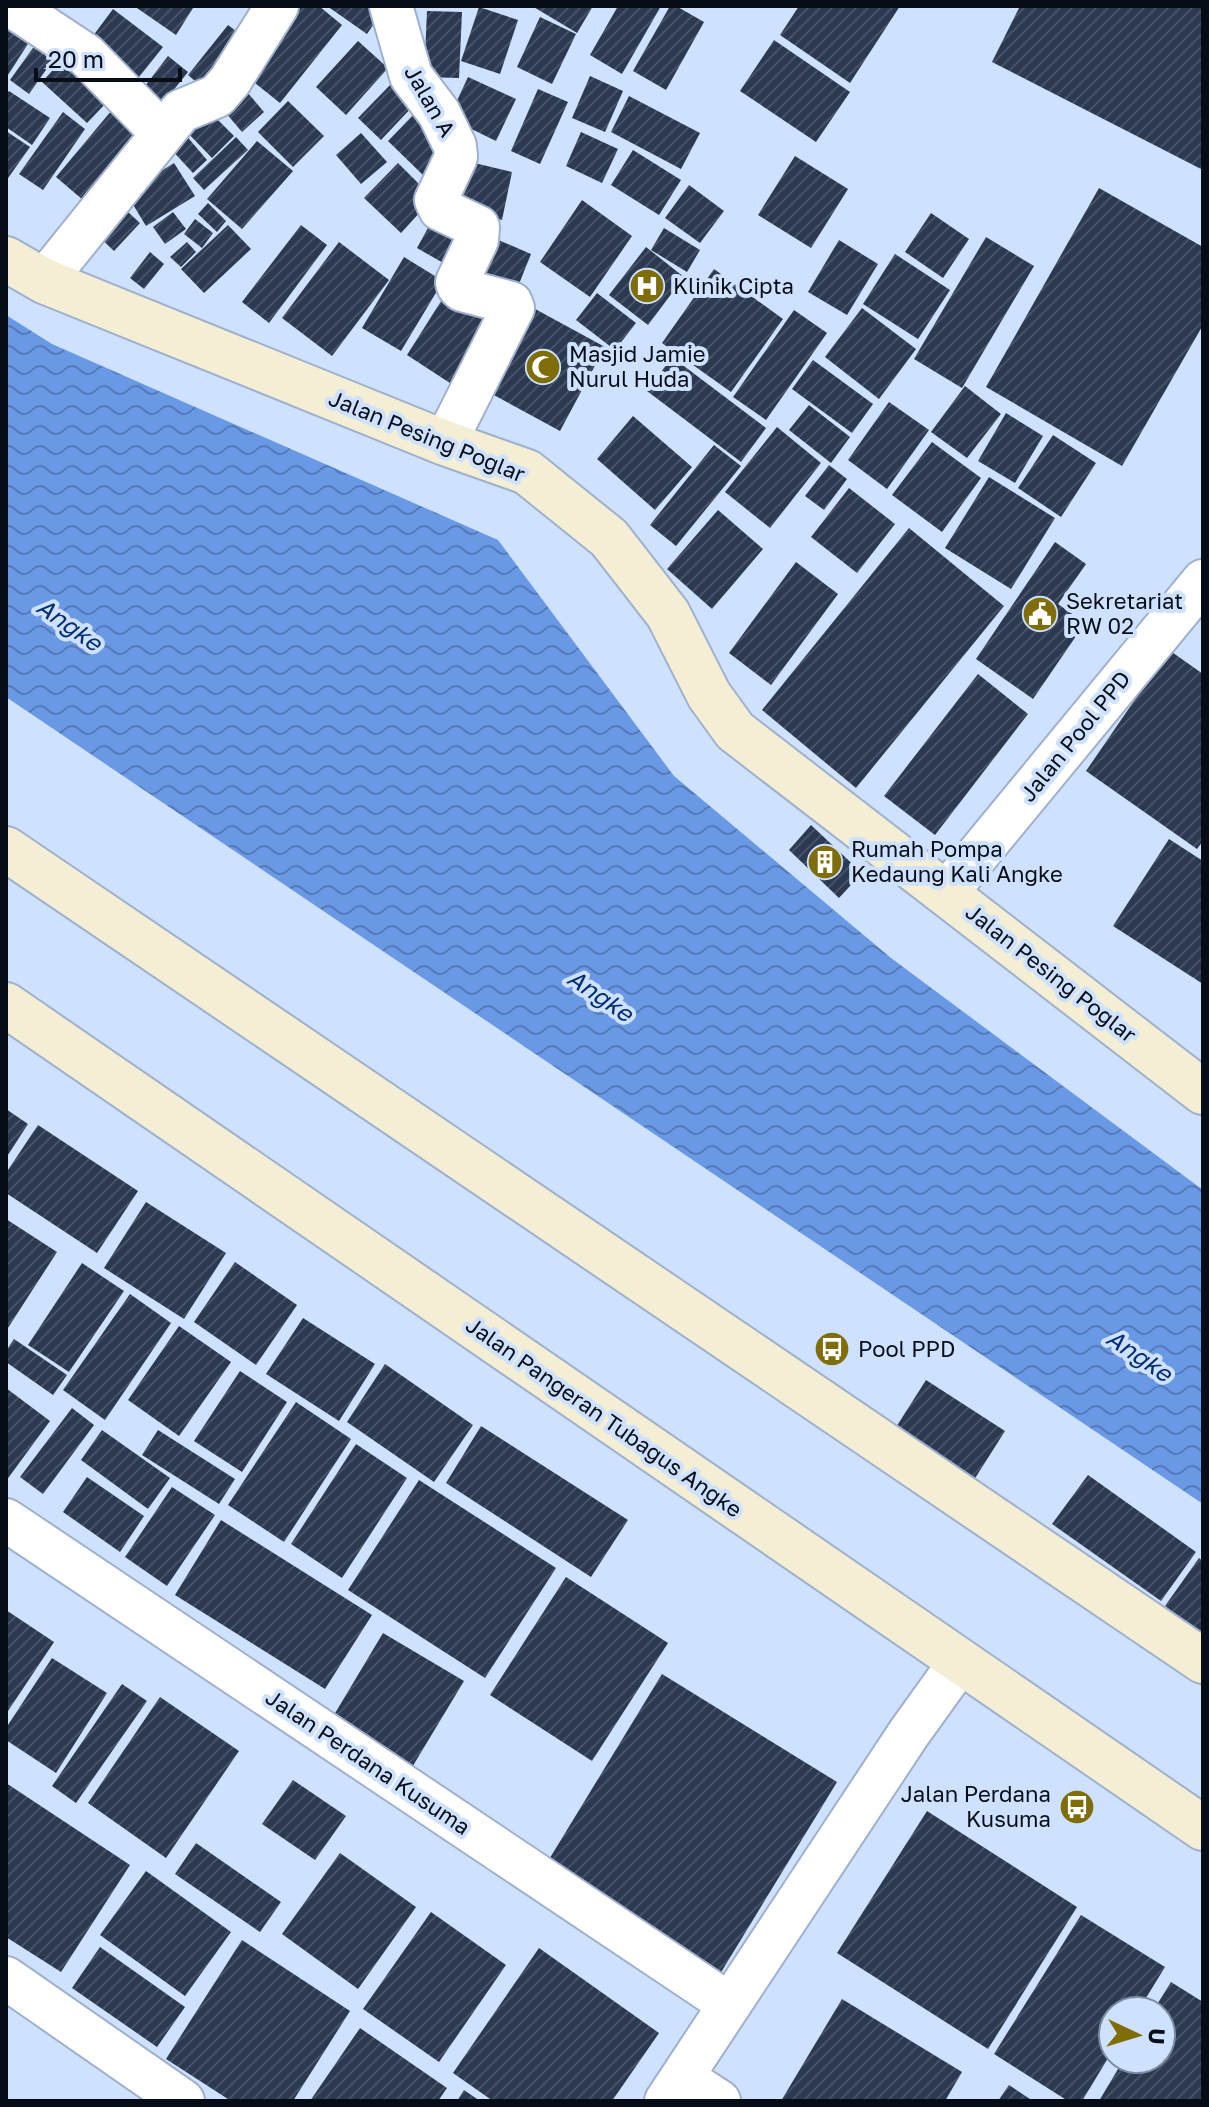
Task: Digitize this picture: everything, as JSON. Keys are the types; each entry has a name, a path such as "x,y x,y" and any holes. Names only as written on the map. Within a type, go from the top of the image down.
{"main road":[{"name":"Jalan Pesing Poglar","path":"6,259 44,281 445,443 527,472 609,538 668,614 709,695 735,731 1203,1092"},
{"path":"6,849 1203,1661"},
{"name":"Jalan Pangeran Tubagus Angke","path":"6,1005 1203,1828"}],"street":[{"path":"12,6 86,55 162,133"},
{"path":"44,281 186,106 217,96 230,81 277,6"},
{"name":"Jalan A","path":"391,6 411,76 439,113 455,146 456,157 436,200 437,204 440,209 478,227 477,240 457,282 458,286 511,303 513,308 445,443"},
{"name":"Jalan Pool PPD","path":"947,892 1203,581"},
{"name":"Jalan Perdana Kusuma","path":"6,1520 729,2004"},
{"path":"719,2101 674,2089 960,1662"},
{"path":"6,1978 183,2101"}],"water":[{"name":"Angke","path":"6,315 52,344 498,540 674,776 891,958 1203,1190 1203,1504 6,697"}],"building":[{"path":"134,6 191,6 193,8 176,35"},
{"path":"291,6 319,6 342,25 280,103 241,72"},
{"path":"327,6 386,6 367,34"},
{"path":"532,6 593,6 577,33"},
{"path":"618,6 661,6 622,74 590,55"},
{"path":"670,6 676,6 704,22 666,90 633,71"},
{"path":"799,6 900,6 850,83 780,35"},
{"path":"1020,6 1203,6 1203,170 992,62"},
{"path":"479,7 518,20 500,74 461,61"},
{"path":"113,9 163,47 139,77 90,40"},
{"path":"427,11 462,12 459,78 424,77"},
{"path":"6,15 35,33 6,78"},
{"path":"540,17 576,34 552,84 517,67"},
{"path":"228,25 248,40 208,92 188,75"},
{"path":"43,34 62,47 29,94 10,80"},
{"path":"774,40 850,92 816,142 740,91"},
{"path":"358,41 388,68 346,115 316,87"},
{"path":"168,56 188,72 164,102 145,86"},
{"path":"62,60 107,102 87,123 42,82"},
{"path":"590,76 623,91 605,132 572,118"},
{"path":"468,77 516,99 496,141 449,118"},
{"path":"391,84 414,105 381,140 358,118"},
{"path":"242,86 264,112 242,132 220,106"},
{"path":"538,89 568,102 540,164 511,151"},
{"path":"9,91 50,118 32,145 6,127 6,95"},
{"path":"629,96 700,133 681,169 611,132"},
{"path":"288,101 324,136 293,167 258,132"},
{"path":"117,104 152,133 90,206 56,177"},
{"path":"205,107 234,136 212,158 183,128"},
{"path":"63,112 85,129 43,190 19,174"},
{"path":"413,115 449,150 424,176 388,141"},
{"path":"6,131 30,147 6,181"},
{"path":"581,132 618,149 602,183 566,166"},
{"path":"184,133 207,160 193,173 169,147"},
{"path":"361,133 387,162 361,184 336,155"},
{"path":"236,137 248,150 204,190 193,178"},
{"path":"257,141 293,171 242,229 207,199"},
{"path":"633,150 681,180 659,215 611,185"},
{"path":"795,156 848,189 811,248 758,215"},
{"path":"466,161 512,172 502,220 456,210"},
{"path":"174,163 195,196 146,226 126,193"},
{"path":"398,163 433,198 401,233 364,198"},
{"path":"689,185 724,211 700,243 665,218"},
{"path":"1099,188 1203,247 1203,325 1122,466 986,387"},
{"path":"582,200 632,236 590,297 540,262"},
{"path":"118,203 140,223 114,251 92,230"},
{"path":"208,203 226,221 217,232 198,214"},
{"path":"173,212 186,229 165,244 153,227"},
{"path":"931,213 969,239 943,278 905,252"},
{"path":"435,215 471,235 452,268 417,248"},
{"path":"195,219 213,233 202,248 184,234"},
{"path":"228,225 251,249 204,293 181,269"},
{"path":"301,225 327,245 269,323 242,302"},
{"path":"664,228 700,250 687,272 651,250"},
{"path":"487,235 531,254 513,299 468,280"},
{"path":"986,237 1034,266 962,388 914,359"},
{"path":"839,240 878,264 847,315 808,292"},
{"path":"187,242 196,252 181,267 170,257"},
{"path":"339,242 389,280 332,356 282,318"},
{"name":"Klinik Cipta","path":"646,247 684,277 648,325 609,295"},
{"path":"150,252 164,264 144,289 130,278"},
{"path":"895,254 950,290 918,339 863,304"},
{"path":"404,257 443,281 401,351 362,328"},
{"path":"714,269 783,319 731,392 662,343"},
{"path":"450,287 499,320 456,387 407,355"},
{"path":"597,293 636,323 615,350 576,320"},
{"name":"Masjid Jamie Nurul Huda","path":"526,304 605,347 560,431 481,388"},
{"path":"862,308 916,349 879,399 825,357"},
{"path":"794,310 827,333 766,420 733,397"},
{"path":"672,357 766,428 741,462 647,391"},
{"path":"813,360 873,404 852,433 792,389"},
{"path":"965,386 1001,414 967,458 931,432"},
{"path":"889,402 929,430 887,489 848,460"},
{"path":"809,405 850,437 831,463 789,430"},
{"path":"1006,413 1043,436 1015,483 978,461"},
{"path":"633,416 692,467 655,510 597,459"},
{"path":"777,427 821,463 770,528 725,492"},
{"path":"1053,435 1096,463 1061,517 1018,488"},
{"path":"932,442 981,478 942,532 892,495"},
{"path":"714,445 741,466 676,546 650,525"},
{"path":"829,465 847,479 824,510 805,496"},
{"path":"989,477 1055,518 1011,589 945,548"},
{"path":"849,488 895,524 857,573 811,537"},
{"path":"718,510 763,549 712,609 667,569"},
{"path":"909,528 1004,606 856,788 762,710"},
{"name":"Sekretariat RW 02","path":"1055,542 1086,564 1058,604 1085,623 1033,699 976,659"},
{"path":"796,562 838,594 771,685 729,653"},
{"path":"1169,650 1203,674 1203,841 1197,849 1086,771"},
{"path":"978,674 1028,714 935,835 884,796"},
{"name":"Rumah Pompa Kedaung Kali Angke","path":"811,825 862,873 839,898 789,850"},
{"path":"1169,839 1203,861 1203,984 1113,926"},
{"path":"6,1109 28,1124 6,1158"},
{"path":"38,1125 138,1191 97,1253 6,1193 6,1173"},
{"path":"146,1202 226,1253 184,1319 104,1268"},
{"path":"6,1219 57,1252 6,1331"},
{"path":"235,1262 297,1305 256,1365 194,1322"},
{"path":"82,1263 124,1291 69,1372 28,1345"},
{"path":"130,1294 171,1323 105,1420 63,1390"},
{"path":"303,1318 375,1364 339,1421 266,1374"},
{"path":"179,1326 231,1362 179,1436 128,1400"},
{"path":"14,1339 67,1375 53,1395 6,1362 6,1351"},
{"path":"385,1364 473,1425 434,1482 347,1422"},
{"path":"240,1371 287,1402 242,1472 194,1441"},
{"path":"926,1380 1005,1431 972,1483 893,1432"},
{"path":"6,1388 50,1421 6,1481"},
{"path":"296,1402 351,1439 284,1542 228,1505"},
{"path":"72,1408 94,1425 43,1494 20,1477"},
{"path":"481,1426 628,1520 591,1577 446,1483"},
{"path":"102,1430 170,1478 148,1509 81,1460"},
{"path":"158,1430 235,1479 219,1504 142,1455"},
{"path":"356,1444 407,1478 342,1578 291,1544"},
{"path":"1088,1475 1196,1552 1161,1601 1052,1524"},
{"path":"87,1477 144,1516 120,1552 63,1512"},
{"path":"419,1480 556,1568 485,1678 348,1590"},
{"path":"172,1487 215,1515 167,1586 125,1557"},
{"path":"221,1520 372,1615 325,1689 175,1595"},
{"path":"1199,1558 1203,1561 1203,1634 1165,1606"},
{"path":"566,1577 668,1643 592,1761 490,1695"},
{"path":"6,1610 54,1642 6,1714"},
{"path":"383,1633 464,1681 411,1769 331,1720"},
{"path":"52,1658 107,1693 56,1773 6,1740 6,1728"},
{"path":"662,1674 837,1782 720,1974 545,1866"},
{"path":"122,1684 147,1701 76,1803 52,1786"},
{"path":"160,1697 239,1751 166,1858 88,1803"},
{"path":"293,1780 346,1816 315,1860 262,1824"},
{"path":"6,1783 130,1865 61,1972 6,1937"},
{"path":"927,1811 1077,1907 988,2049 837,1953"},
{"path":"196,1843 281,1902 260,1932 175,1874"},
{"path":"340,1853 416,1907 358,1989 282,1934"},
{"path":"146,1871 231,1932 185,1996 100,1935"},
{"path":"431,1912 506,1965 439,2062 363,2009"},
{"path":"1081,1915 1165,1967 1148,1995 1097,1995 1098,2075 1082,2101 1068,2101 994,2054"},
{"path":"242,1940 350,2011 293,2101 231,2101 166,2059"},
{"path":"100,1947 185,2007 157,2047 72,1988"},
{"path":"539,1948 659,2033 612,2101 493,2101 453,2073"},
{"path":"1171,1982 1203,2002 1203,2101 1099,2101 1114,2075 1177,2075 1177,1995 1163,1995"},
{"path":"842,1999 962,2072 945,2101 781,2101"},
{"path":"360,2028 447,2088 438,2101 310,2101"},
{"path":"1009,2085 1033,2101 998,2101"},
{"path":"464,2090 480,2101 457,2101"}],"place":[{"name":"Klinik Cipta","path":"647,286"},
{"name":"Masjid Jamie Nurul Huda","path":"543,367"},
{"name":"Sekretariat RW 02","path":"1040,614"},
{"name":"Rumah Pompa Kedaung Kali Angke","path":"825,862"},
{"name":"Pool PPD","path":"832,1349"},
{"name":"Jalan Perdana Kusuma","path":"1077,1807"}]}
